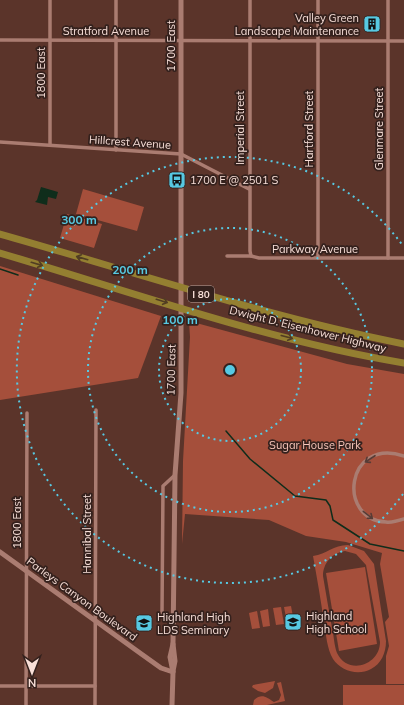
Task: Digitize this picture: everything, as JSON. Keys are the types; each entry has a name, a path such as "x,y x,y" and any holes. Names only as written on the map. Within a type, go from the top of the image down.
{"highway":[{"name":"Dwight D. Eisenhower Highway","path":"0,234 235,304 344,332 404,344"},
{"name":"Dwight D. Eisenhower Highway","path":"0,253 228,322 324,347 404,364"}],"street":[{"name":"1800 East","path":"50,0 50,145"},
{"path":"116,0 116,150"},
{"name":"1700 East","path":"172,705 173,672 170,653 173,644 175,475 181,393 182,319 181,0"},
{"name":"Imperial Street","path":"250,0 251,256"},
{"name":"Hartford Street","path":"318,0 318,258"},
{"name":"Glenmare Street","path":"388,0 388,258"},
{"name":"Stratford Avenue","path":"0,40 404,42"},
{"name":"Hillcrest Avenue","path":"0,142 181,154 250,189"},
{"name":"Parkway Avenue","path":"228,256 251,256 259,258 404,258"},
{"name":"Hannibal Street","path":"95,705 96,410"},
{"name":"1800 East","path":"26,705 27,413"},
{"path":"404,456 390,453 376,455 362,464 353,483 354,495 360,507 369,517 386,522 404,519"},
{"path":"173,624 162,614 162,486 175,475"},
{"name":"Parleys Canyon Boulevard","path":"0,552 161,668 173,672"},
{"path":"0,686 95,686"}],"green space":[{"path":"83,189 144,207 137,231 76,214"},
{"path":"67,214 102,224 94,248 60,238"},
{"path":"0,266 161,316 138,378 0,400"},
{"name":"Sugar House Park","path":"189,321 347,364 404,374 404,684 386,684 386,656 389,646 385,622 389,617 380,564 382,553 346,542 306,536 269,520 185,514 182,544 183,461 190,337"},
{"path":"343,545 348,545 364,551 374,564 386,641 384,654 378,664 371,669 361,672 350,671 340,667 333,659 329,651 313,556","holes":["345,551 356,554 366,565 380,642 379,650 375,657 363,665 355,666 342,660 337,653 323,571 332,556"]},
{"path":"365,567 377,644 339,651 326,573"},
{"path":"291,606 294,622 287,623 284,607"},
{"path":"281,607 284,624 276,625 273,608"},
{"path":"268,609 270,626 263,627 260,611"},
{"path":"257,611 260,628 252,629 249,613"},
{"path":"275,681 273,688 265,693 252,687 253,685"},
{"path":"281,682 285,701 267,705 253,705 254,700 262,696 274,702 279,700 281,695 277,683"},
{"path":"343,685 404,685 404,705 343,705"}],"shaded area":[{"path":"41,187 58,192 56,199 48,197 47,205 35,202"}],"waterway":[{"path":"0,269 18,275"},
{"path":"226,431 250,459 295,496 326,500 330,506 333,520 370,544 404,551"}],"place":[{"name":"Valley Green Landscape Maintenance","path":"372,24"},
{"name":"1700 E @ 2501 S","path":"177,180"},
{"name":"Highland High School","path":"293,622"},
{"name":"Highland High LDS Seminary","path":"144,623"}]}
